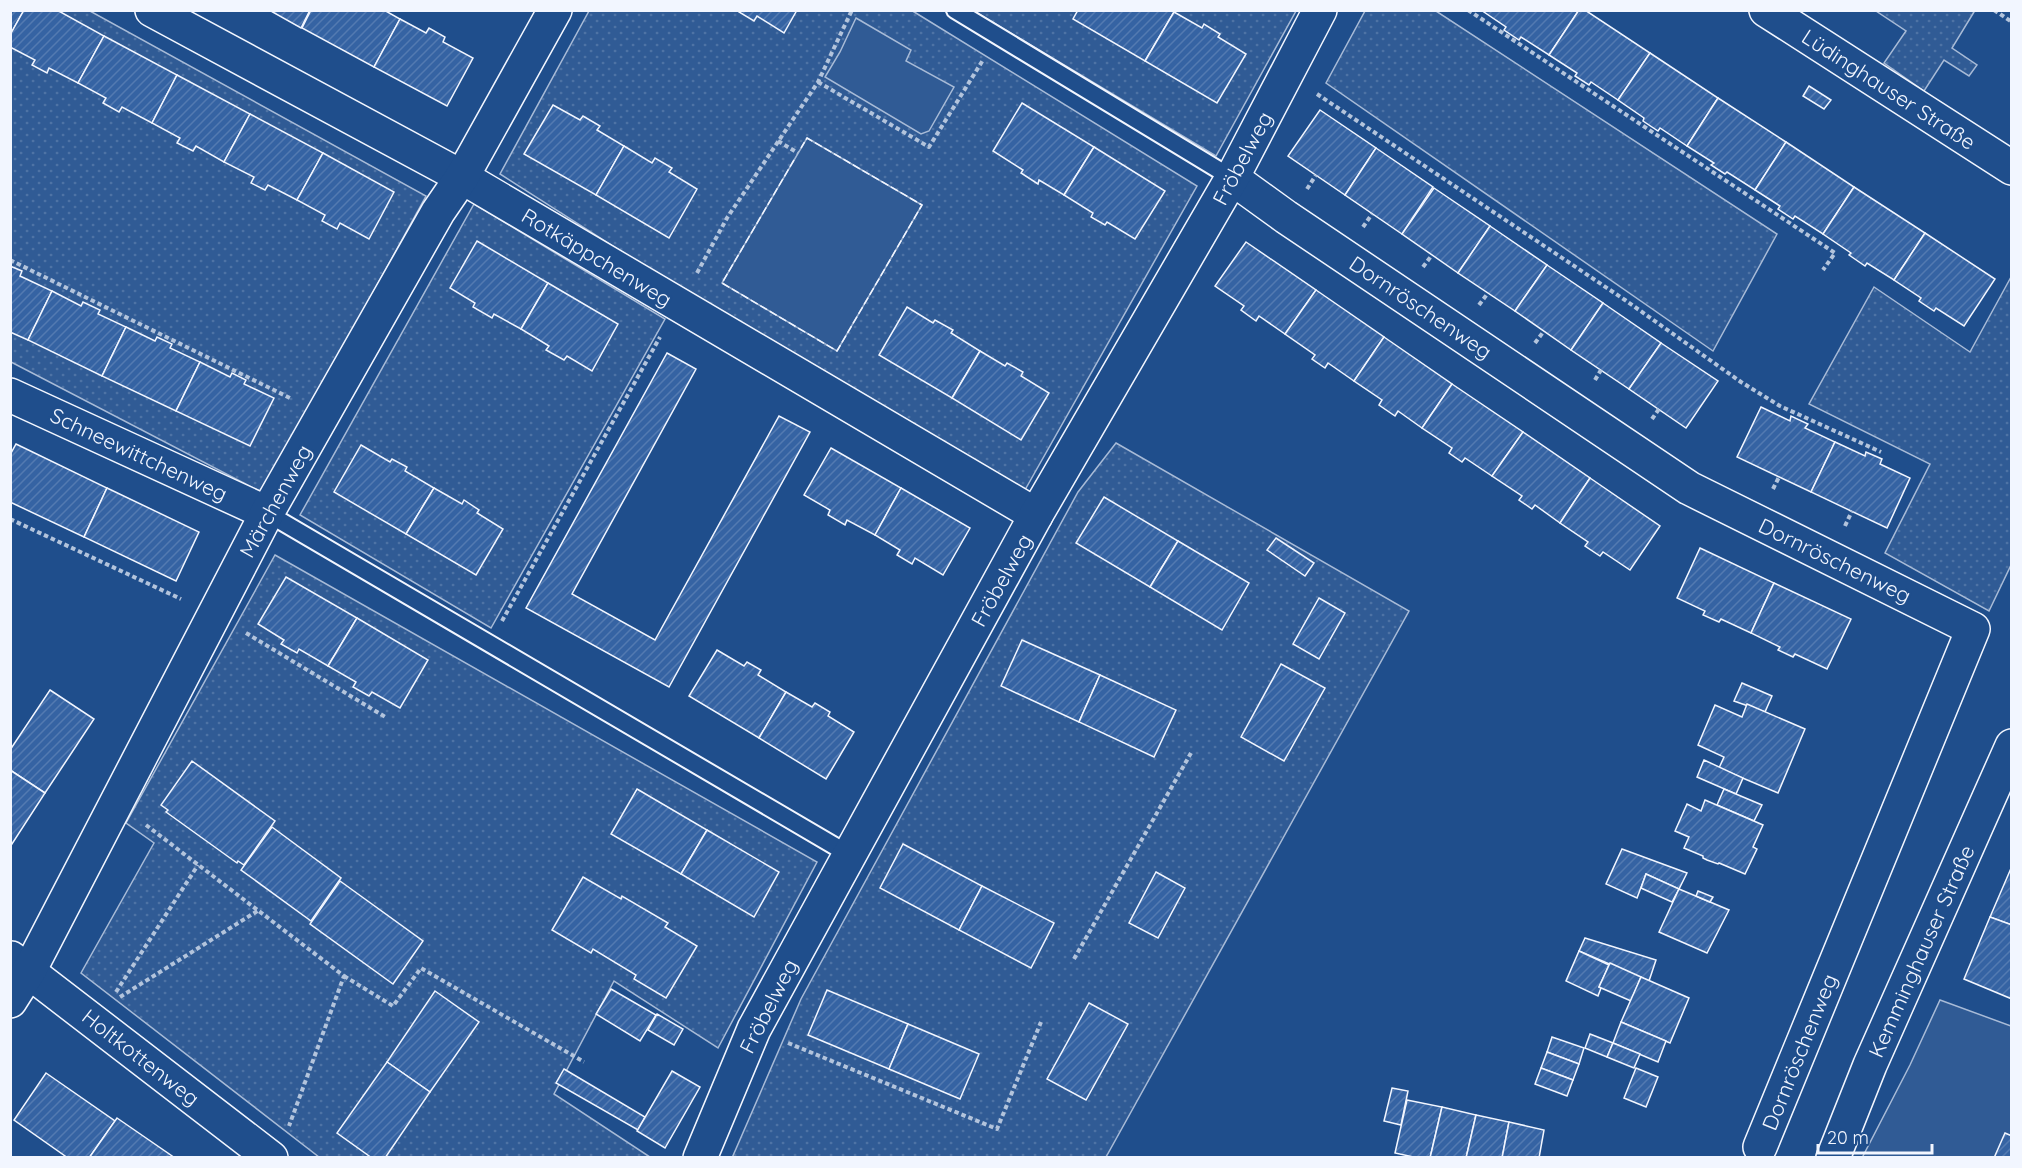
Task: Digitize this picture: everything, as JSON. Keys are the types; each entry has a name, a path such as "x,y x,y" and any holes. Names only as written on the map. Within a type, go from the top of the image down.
{"street":[{"name":"Rotkäppchenweg","path":"152,10 462,177 1036,515"},
{"name":"Märchenweg","path":"10,1000 20,964 116,803 267,513 438,212 462,177 555,10"},
{"name":"Fröbelweg","path":"700,1158 754,1029 1036,515 1232,178 1320,10"},
{"name":"Lüdinghauser Straße","path":"1766,10 2012,168"},
{"name":"Dornröschenweg","path":"1232,178 1286,217 1689,488 1973,629 1760,1147"},
{"name":"Schneewittchenweg","path":"10,395 267,513"},
{"name":"Kemminghauser Straße","path":"1833,1158 1870,1065 2012,746"},
{"name":"Holtkottenweg","path":"20,964 103,1013 278,1147"}],"lane":[{"path":"955,10 1232,178"},
{"path":"267,513 850,855"}],"path":[{"path":"1468,10 1835,253 1822,270"},
{"path":"1994,10 2012,22"},
{"path":"818,82 929,147 997,36"},
{"path":"1287,74 1625,300 1741,382 1780,406 1881,452"},
{"path":"778,141 798,153"},
{"path":"10,260 324,414"},
{"path":"1074,958 1191,753"},
{"path":"116,803 344,976 393,1006 421,968 584,1062"},
{"path":"103,1013 198,865"},
{"path":"103,1013 259,910"},
{"path":"278,1147 344,976"},
{"path":"754,1029 997,1129 1041,1022"}],"shaded area":[{"path":"911,10 1197,186 1017,504 500,174 589,11"},
{"path":"10,11 90,11 426,196 263,493 11,362"},
{"path":"974,11 1296,11 1216,156"},
{"path":"1365,11 1436,11 1777,234 1713,351 1326,83"},
{"path":"1876,11 1974,12 1952,48 1977,65 1969,76 1944,60 1924,91 1884,63 1906,31"},
{"path":"856,18 911,50 906,61 954,87 929,131 921,134 825,77"},
{"path":"807,138 922,205 837,351 722,283"},
{"path":"474,204 665,319 491,628 300,515"},
{"path":"2011,277 2011,565 1989,611 1885,553 1930,464 1809,404 1874,287 1970,352"},
{"path":"1116,443 1409,611 1106,1157 732,1158 801,999 1078,492"},
{"path":"275,555 817,862 718,1048 614,981 554,1094 650,1157 319,1157 81,973 154,843 126,823"},
{"path":"1940,1000 2011,1026 2011,1157 1862,1158 1910,1065"}],"building":[{"path":"10,10 24,10 10,35"},
{"path":"24,10 57,10 104,36 78,83 49,68 47,73 32,65 35,60 10,47 10,35"},
{"path":"269,10 310,10 301,28"},
{"path":"311,10 384,10 400,19 374,67 302,28"},
{"path":"740,10 797,10 784,33 757,16 754,21 739,12"},
{"path":"1078,10 1171,10 1174,12 1145,61 1073,19"},
{"path":"1481,10 1579,10 1549,55 1521,37 1519,40 1504,30 1506,27"},
{"path":"1579,10 1585,10 1650,53 1618,100 1591,82 1589,85 1575,76 1577,73 1549,55"},
{"path":"1174,12 1202,28 1204,24 1220,34 1218,37 1246,54 1217,103 1145,61"},
{"path":"400,19 426,33 429,28 445,37 443,42 473,58 447,106 374,67"},
{"path":"104,36 177,75 152,123 122,107 119,112 103,103 106,98 78,83"},
{"path":"1650,53 1718,98 1687,146 1660,128 1658,131 1643,121 1644,118 1618,100"},
{"path":"177,75 250,114 224,162 196,146 193,151 177,143 180,138 152,123"},
{"path":"1809,86 1831,100 1824,109 1803,96"},
{"path":"1718,98 1786,142 1755,190 1727,172 1725,174 1711,165 1714,163 1687,146"},
{"path":"1022,103 1094,147 1064,195 1039,180 1038,184 1021,173 1023,170 993,151"},
{"path":"553,105 580,120 583,116 600,126 597,130 624,146 596,195 524,154"},
{"path":"1320,110 1376,148 1345,195 1288,156"},
{"path":"250,114 323,153 297,200 268,185 265,190 251,183 254,177 224,162"},
{"path":"1786,142 1854,187 1823,234 1795,216 1793,219 1778,209 1780,206 1755,190"},
{"path":"624,146 652,163 655,158 672,168 669,172 697,189 669,238 596,195"},
{"path":"1094,147 1165,191 1135,239 1107,222 1105,225 1091,217 1093,213 1064,195"},
{"path":"1376,148 1433,187 1402,234 1345,195"},
{"path":"323,153 394,192 369,239 340,223 337,229 322,221 325,215 297,200"},
{"path":"1854,187 1925,233 1894,280 1867,263 1865,266 1849,255 1851,253 1823,234"},
{"path":"1434,188 1490,226 1458,273 1402,234"},
{"path":"1490,226 1547,265 1515,311 1458,273"},
{"path":"1925,233 1995,279 1964,326 1936,308 1934,311 1919,301 1921,298 1894,280"},
{"path":"477,241 548,283 521,329 494,314 492,318 473,307 475,303 450,288"},
{"path":"1246,242 1316,290 1285,334 1259,316 1256,321 1241,310 1244,306 1215,286"},
{"path":"1547,265 1603,303 1571,350 1515,311"},
{"path":"10,266 22,271 20,276 52,291 28,340 10,332"},
{"path":"548,283 618,324 592,371 567,356 564,360 546,350 549,346 521,329"},
{"path":"1316,290 1384,337 1354,381 1328,363 1325,368 1312,359 1315,355 1285,334"},
{"path":"52,291 81,306 83,302 100,310 98,314 126,327 102,376 28,340"},
{"path":"1603,303 1661,343 1629,389 1571,350"},
{"path":"907,307 933,323 935,320 953,330 951,333 980,351 952,398 879,355"},
{"path":"126,327 155,341 157,337 172,344 170,348 200,362 176,411 102,376"},
{"path":"1384,337 1452,384 1422,428 1398,411 1395,416 1379,405 1382,400 1354,381"},
{"path":"1661,343 1718,381 1686,428 1629,389"},
{"path":"980,351 1005,366 1007,363 1023,372 1021,376 1049,393 1021,440 952,398"},
{"path":"667,353 696,369 572,594 655,640 779,416 810,432 669,687 526,608"},
{"path":"200,362 230,377 232,373 246,380 244,384 274,398 250,446 176,411"},
{"path":"1452,384 1523,432 1492,476 1465,458 1462,462 1449,453 1452,448 1422,428"},
{"path":"1761,407 1790,421 1791,416 1808,424 1805,428 1835,442 1811,492 1737,457"},
{"path":"1523,432 1590,478 1560,523 1535,505 1532,509 1519,500 1522,496 1492,476"},
{"path":"1835,442 1865,456 1866,452 1882,459 1880,464 1910,478 1887,528 1811,492"},
{"path":"16,444 107,488 84,537 10,502 10,455"},
{"path":"361,445 390,462 392,459 407,467 405,471 434,488 406,534 334,492"},
{"path":"831,448 901,488 875,535 847,520 845,525 828,515 830,510 804,495"},
{"path":"1590,478 1660,526 1630,570 1603,552 1600,556 1585,546 1588,542 1560,523"},
{"path":"107,488 199,532 176,581 84,537"},
{"path":"434,488 462,504 464,500 479,510 477,513 503,529 476,575 406,534"},
{"path":"901,488 970,528 943,575 915,558 912,564 897,555 900,550 875,535"},
{"path":"1104,497 1178,541 1150,587 1076,543"},
{"path":"1276,538 1314,563 1305,576 1267,550"},
{"path":"1178,541 1249,583 1222,630 1150,587"},
{"path":"1700,548 1774,583 1751,633 1721,619 1719,622 1703,615 1705,611 1677,598"},
{"path":"286,577 357,618 328,666 299,649 297,653 281,644 284,640 258,624"},
{"path":"1774,583 1851,619 1827,669 1795,654 1793,657 1778,650 1780,647 1751,633"},
{"path":"1319,598 1345,613 1319,659 1293,644"},
{"path":"357,618 428,660 400,708 372,692 369,696 353,687 356,682 328,666"},
{"path":"1022,640 1100,675 1079,722 1001,686"},
{"path":"717,650 744,666 747,662 761,670 758,675 786,692 759,738 689,696"},
{"path":"1281,664 1325,688 1284,761 1241,737"},
{"path":"1100,675 1176,710 1154,757 1079,722"},
{"path":"1742,683 1772,696 1765,712 1734,701"},
{"path":"50,690 94,719 45,793 10,770 10,750"},
{"path":"786,692 812,707 815,703 830,712 828,716 854,732 826,779 759,738"},
{"path":"1747,704 1805,729 1778,793 1719,768 1724,757 1698,745 1715,705 1742,717"},
{"path":"1704,760 1743,778 1736,794 1697,777"},
{"path":"192,761 275,821 244,865 238,861 237,863 166,812 168,810 161,805"},
{"path":"10,770 45,793 10,847"},
{"path":"637,789 707,830 681,874 611,834"},
{"path":"1724,789 1762,805 1754,821 1717,805"},
{"path":"1705,800 1763,825 1753,847 1757,849 1745,874 1707,860 1684,848 1689,837 1675,831 1687,804 1701,811"},
{"path":"272,827 341,878 311,921 241,870"},
{"path":"707,830 779,872 754,917 681,874"},
{"path":"903,844 982,886 959,930 880,888"},
{"path":"1622,849 1687,873 1679,889 1646,874 1637,898 1606,884"},
{"path":"2012,866 2012,925 1990,917"},
{"path":"1156,872 1185,888 1158,938 1129,923"},
{"path":"1646,874 1679,889 1672,902 1641,888"},
{"path":"583,877 621,899 622,896 668,923 665,927 697,946 666,998 634,979 636,975 593,949 591,953 552,930"},
{"path":"340,881 423,941 393,984 310,924"},
{"path":"982,886 1054,923 1031,968 959,930"},
{"path":"1679,889 1729,910 1707,953 1659,932"},
{"path":"1698,891 1713,897 1710,902 1696,896"},
{"path":"1990,917 2012,925 2012,999 1964,979"},
{"path":"1585,938 1656,960 1649,981 1579,951"},
{"path":"1579,951 1609,965 1599,987 1601,988 1598,996 1566,981"},
{"path":"1610,963 1641,977 1631,1001 1599,987"},
{"path":"1641,977 1689,998 1670,1043 1621,1022"},
{"path":"611,989 656,1015 640,1041 596,1014"},
{"path":"827,990 908,1024 889,1069 808,1035"},
{"path":"435,991 479,1022 430,1092 387,1062"},
{"path":"1089,1003 1128,1024 1086,1100 1047,1079"},
{"path":"657,1014 683,1029 674,1045 648,1030"},
{"path":"1621,1022 1666,1041 1658,1062 1613,1043"},
{"path":"908,1024 979,1054 960,1099 889,1069"},
{"path":"1590,1034 1613,1043 1607,1057 1585,1048"},
{"path":"1552,1037 1584,1048 1579,1064 1547,1052"},
{"path":"1613,1043 1640,1054 1634,1068 1607,1057"},
{"path":"1547,1052 1579,1064 1573,1080 1541,1068"},
{"path":"387,1062 430,1092 385,1158 372,1158 337,1133"},
{"path":"1541,1068 1573,1080 1567,1096 1535,1084"},
{"path":"1636,1068 1658,1077 1646,1107 1624,1098"},
{"path":"564,1069 645,1117 638,1130 556,1083"},
{"path":"672,1071 700,1087 665,1148 637,1131"},
{"path":"46,1073 115,1121 89,1158 68,1158 14,1120"},
{"path":"1392,1088 1408,1091 1401,1125 1384,1121"},
{"path":"1407,1100 1442,1107 1430,1158 1395,1153"},
{"path":"1442,1107 1476,1115 1466,1158 1430,1158"},
{"path":"1476,1115 1509,1122 1502,1158 1466,1158"},
{"path":"117,1118 175,1158 89,1158"},
{"path":"1509,1122 1544,1130 1539,1158 1502,1158"},
{"path":"2005,1133 2012,1136 2012,1158 1994,1158"}],"fence":[{"path":"794,160 722,283 837,351 922,205 807,138 801,148"}]}
